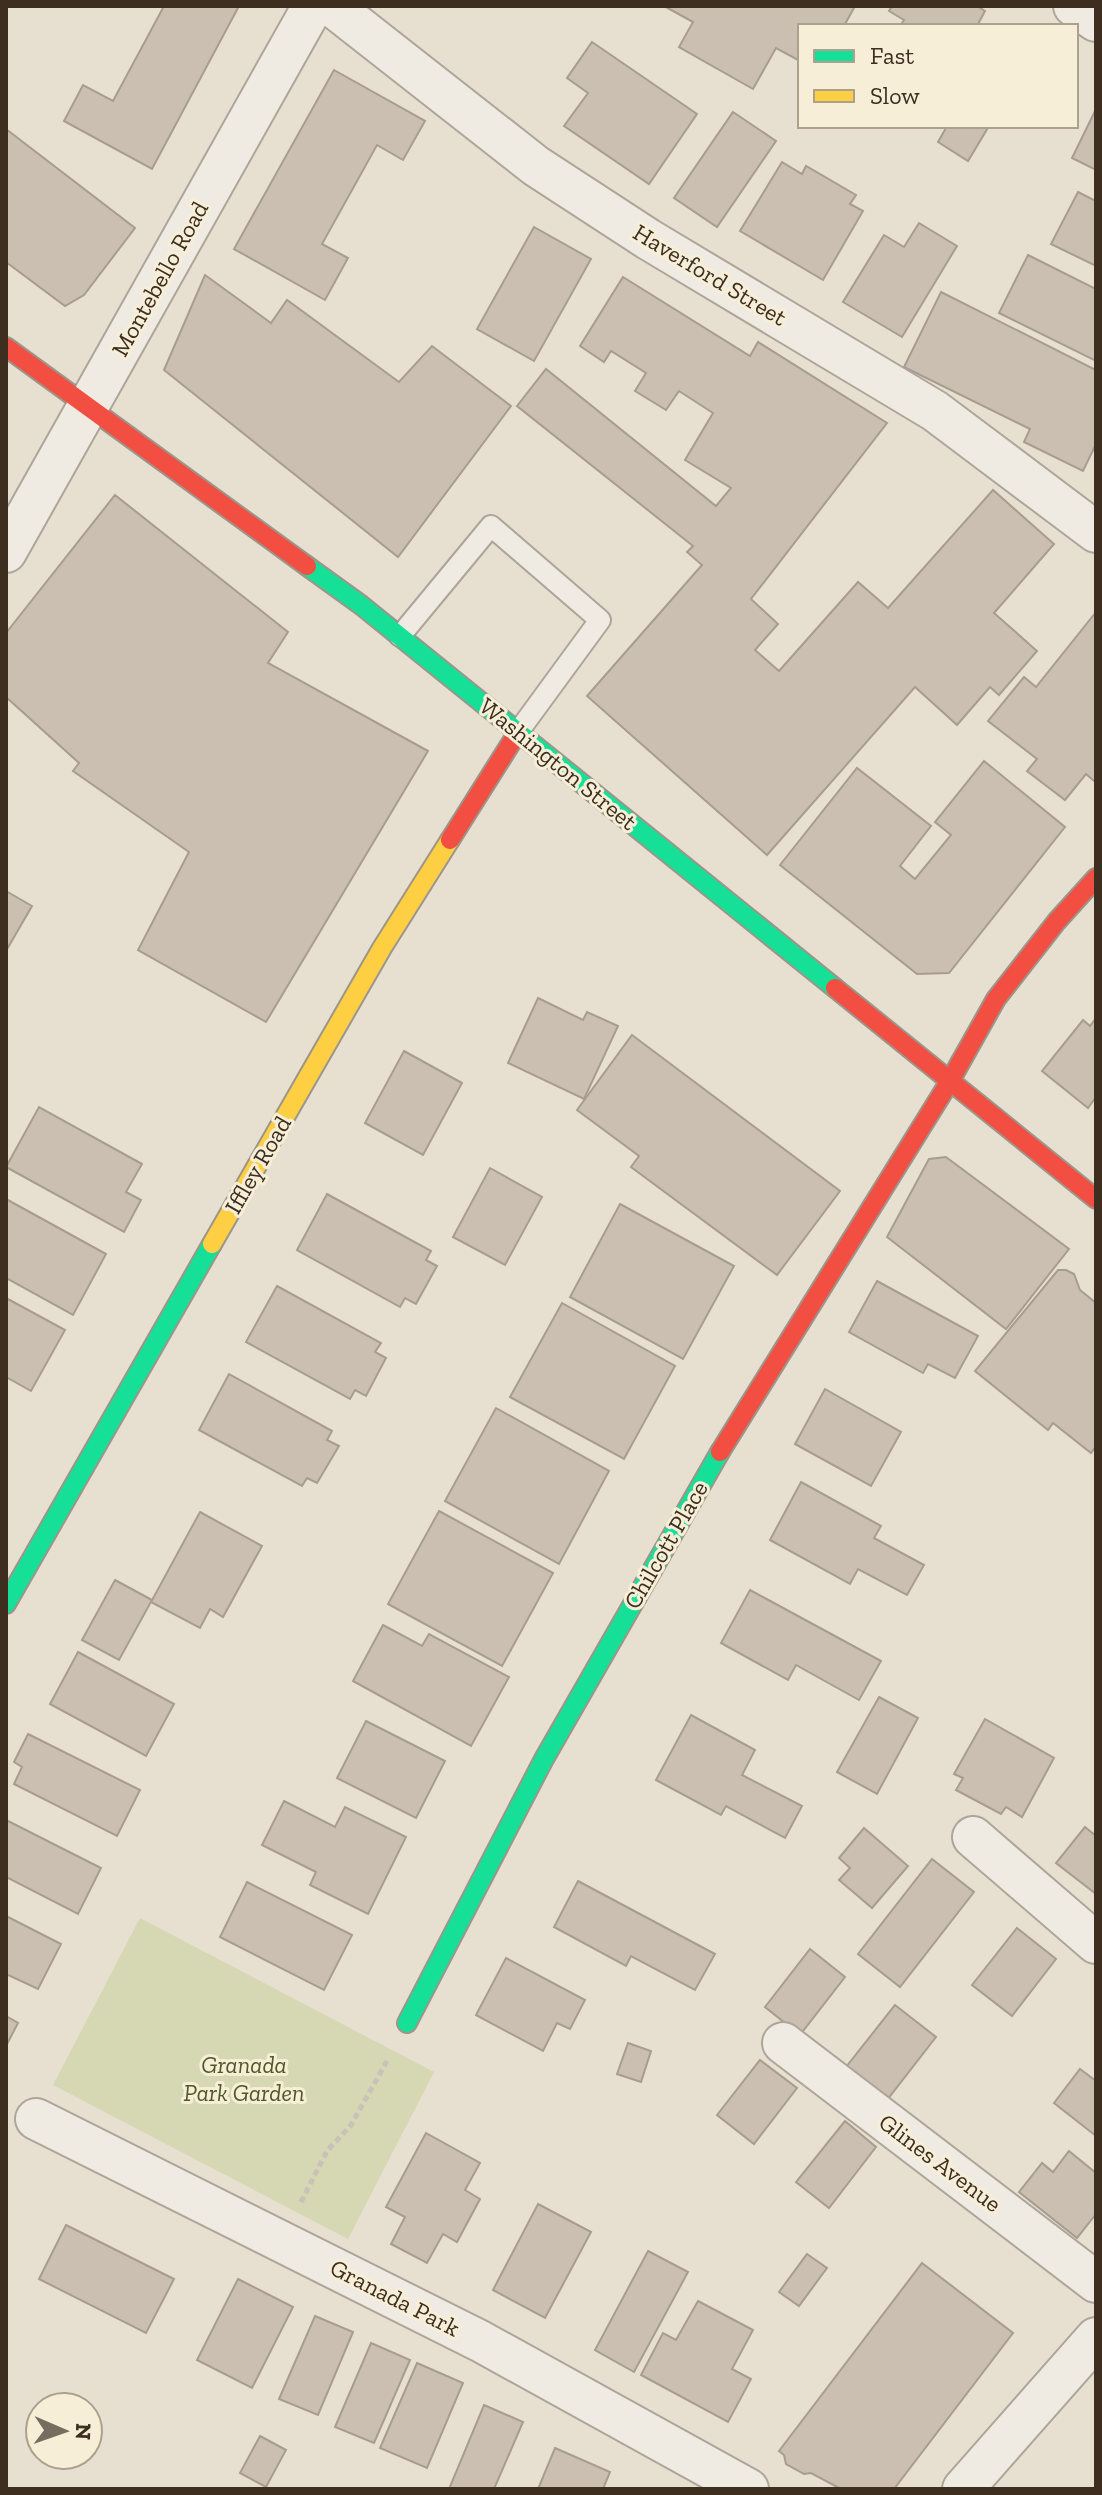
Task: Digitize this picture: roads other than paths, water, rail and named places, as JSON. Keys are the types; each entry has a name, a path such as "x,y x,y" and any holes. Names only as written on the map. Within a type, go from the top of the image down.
{"street":[{"name":"Montebello Road","path":"6,552 313,6"},
{"name":"Haverford Street","path":"332,6 536,166 648,239 935,411 1096,532"},
{"path":"1074,6 1096,21"},
{"name":"Washington Street","path":"6,347 361,605 1096,1199"},
{"name":"Iffley Road","path":"6,1604 382,948 518,732"},
{"name":"Chilcott Place","path":"407,2023 544,1759 769,1369 950,1081 996,999 1057,921 1096,878"},
{"path":"973,1837 1096,1943"},
{"name":"Glines Avenue","path":"783,2043 1096,2282"},
{"name":"Granada Park","path":"36,2119 480,2341 748,2489"},
{"path":"963,2489 1096,2338"}],"lane":[{"path":"400,636 491,526 600,620 518,732"}],"park label":[{"name":"Granada Park Garden","path":"244,2079"}]}
